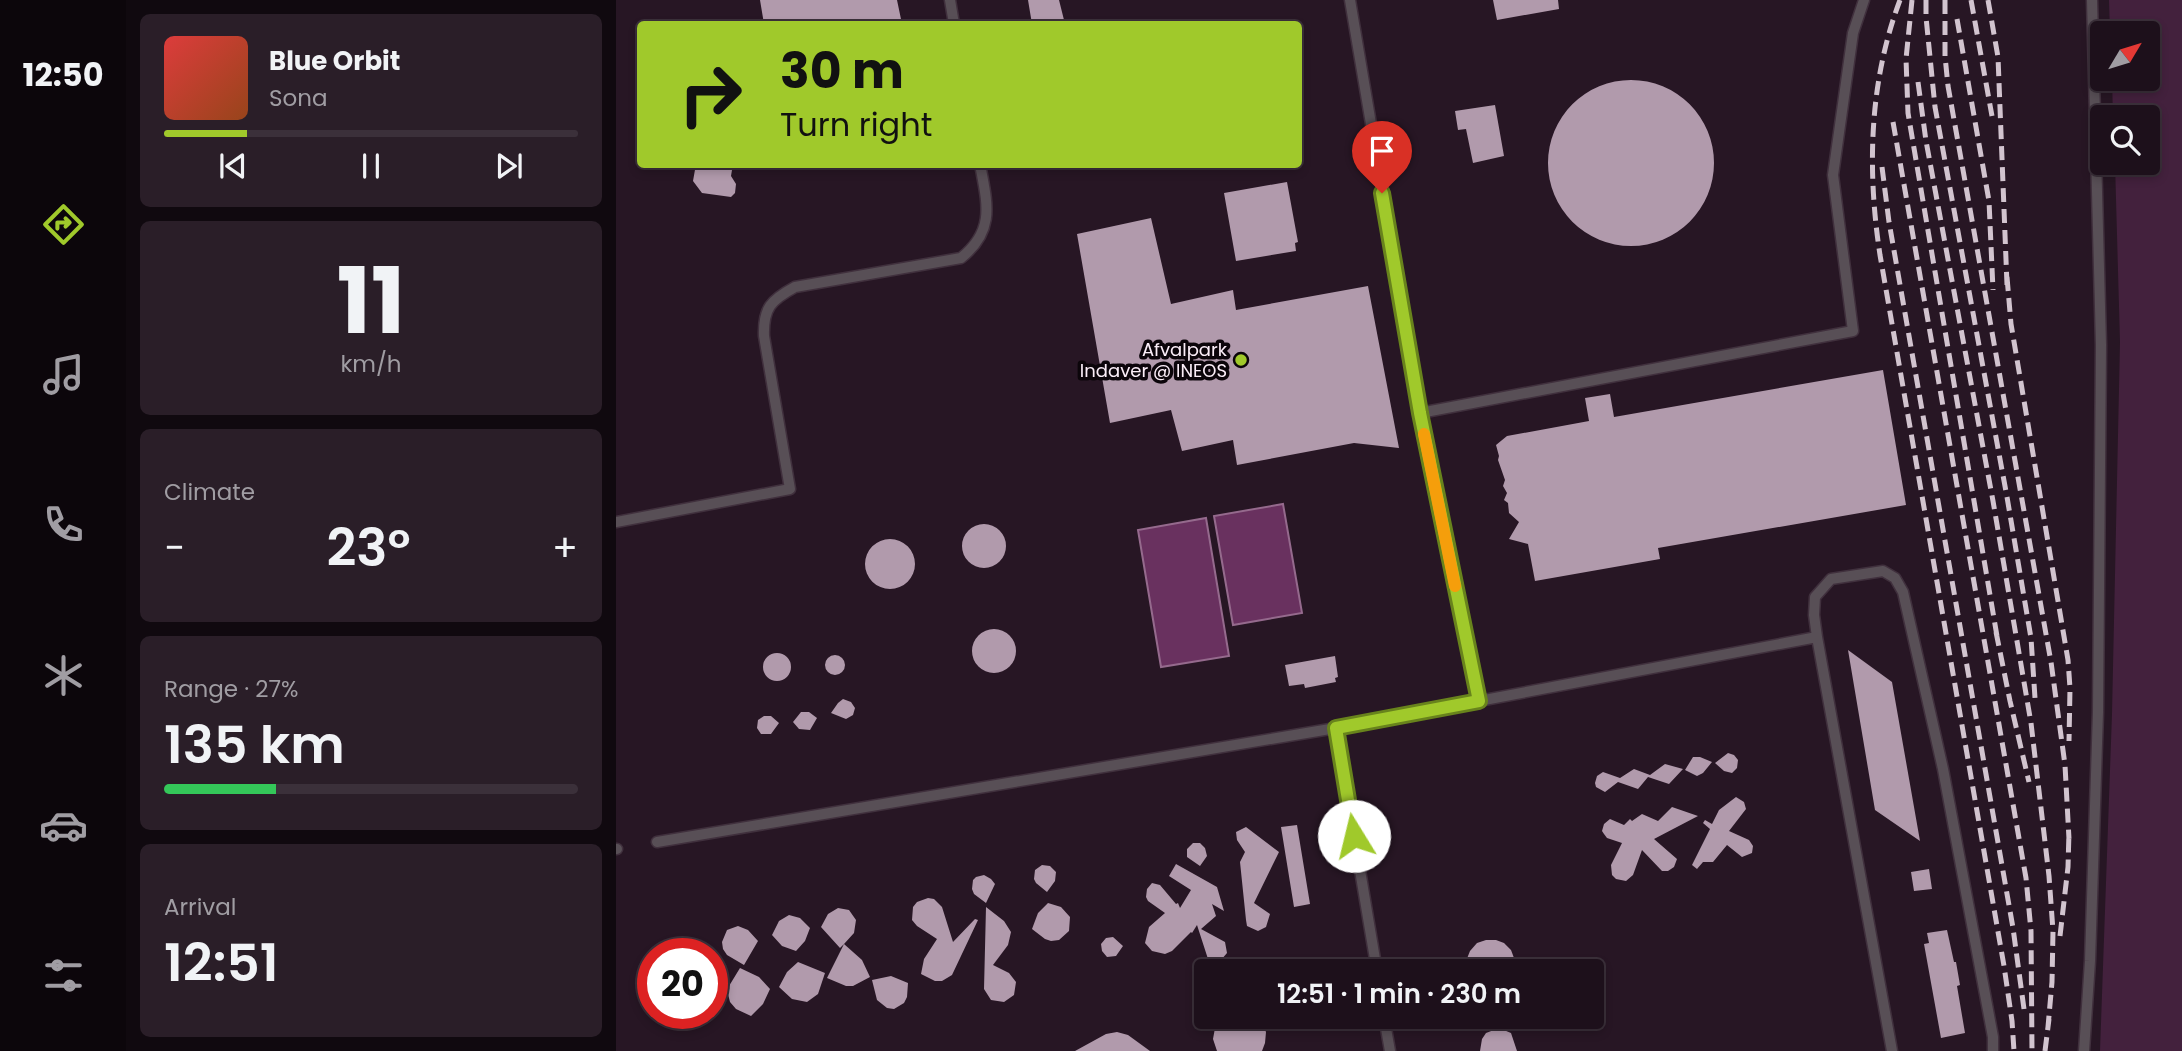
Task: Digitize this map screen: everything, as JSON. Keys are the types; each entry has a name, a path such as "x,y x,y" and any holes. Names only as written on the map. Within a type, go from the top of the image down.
{"lane":[{"path":"950,0 954,21"},
{"path":"1350,0 1420,413 1479,701"},
{"path":"1420,413 1853,331 1833,175 1853,33 1864,0"},
{"path":"2084,1051 2090,961 2098,712 2101,345 2092,0"},
{"path":"616,522 790,489 764,336 763,320 768,307 780,295 795,287 961,258 981,236 987,219 981,168"},
{"path":"1892,1051 1814,615 1815,597 1831,579 1883,571 1895,578 1903,592 1942,769 1993,1037 1993,1051"},
{"path":"657,842 1336,728 1817,637"},
{"path":"1336,728 1375,959"},
{"path":"1386,1029 1390,1051"}],"shaded area":[{"path":"2109,0 2182,0 2182,1051 2100,1051 2112,714 2120,342 2115,175 2160,175 2160,105 2113,105 2112,91 2160,91 2160,21 2110,21"},
{"path":"1283,504 1302,613 1233,625 1214,516"},
{"path":"1206,518 1229,656 1161,667 1138,530"}],"building":[{"path":"760,0 897,0 901,21 764,21"},
{"path":"1028,0 1059,0 1064,21 1032,21"},
{"path":"1493,0 1558,0 1559,9 1497,20"},
{"path":"1631,80 1663,87 1677,94 1689,105 1700,117 1707,131 1714,163 1707,195 1700,209 1689,221 1677,232 1663,239 1631,246 1599,239 1585,232 1573,221 1562,209 1555,195 1548,163 1555,131 1562,117 1573,105 1585,94 1599,87"},
{"path":"1495,105 1504,156 1473,163 1466,129 1458,130 1455,111"},
{"path":"695,168 732,168 731,176 736,184 735,193 731,197 702,193 693,181"},
{"path":"1287,182 1298,242 1295,243 1296,251 1236,261 1224,193"},
{"name":"Afvalpark Indaver @ INEOS","path":"1151,218 1171,304 1233,290 1236,310 1368,286 1399,448 1354,443 1237,465 1233,440 1182,451 1171,410 1110,423 1077,234"},
{"path":"1883,370 1906,505 1658,548 1660,559 1535,581 1528,544 1509,539 1519,522 1509,513 1508,503 1504,500 1507,493 1503,486 1505,480 1496,445 1507,436 1589,421 1585,398 1610,394 1614,417"},
{"path":"984,524 999,531 1006,546 999,561 984,568 969,561 962,546 969,531"},
{"path":"890,539 908,546 915,564 908,582 890,589 872,582 865,564 872,546"},
{"path":"994,629 1009,636 1016,651 1009,666 994,673 979,666 972,651 979,636"},
{"path":"1848,650 1892,682 1920,841 1875,810"},
{"path":"777,653 787,657 791,667 787,677 777,681 767,677 763,667 767,657"},
{"path":"835,655 842,658 845,665 842,672 835,675 828,672 825,665 828,658"},
{"path":"1335,656 1338,677 1335,678 1336,682 1305,688 1304,684 1289,686 1285,665"},
{"path":"843,699 851,702 855,708 853,715 846,719 831,713"},
{"path":"801,712 809,712 817,718 810,730 799,729 793,722"},
{"path":"771,716 779,723 771,734 761,734 757,728 758,720"},
{"path":"1728,753 1738,760 1737,768 1732,773 1724,771 1715,763"},
{"path":"1693,757 1712,762 1697,776 1685,770"},
{"path":"1665,764 1683,769 1669,784 1648,777 1638,789 1618,782 1605,792 1596,787 1597,776 1603,772 1620,778 1634,769 1650,775"},
{"path":"1736,797 1744,802 1746,809 1729,831 1749,840 1753,846 1752,853 1742,857 1727,845 1713,862 1703,862 1697,869 1692,865 1710,829 1703,823 1705,820 1712,824 1719,810"},
{"path":"1672,807 1698,816 1654,839 1677,859 1674,867 1662,871 1642,850 1633,875 1626,881 1616,879 1612,875 1611,865 1622,843 1607,838 1602,831 1604,824 1610,819 1624,825 1642,814 1658,821"},
{"path":"1297,825 1310,904 1294,907 1281,827"},
{"path":"1246,827 1279,852 1254,903 1270,914 1266,927 1258,931 1247,926 1246,920 1240,862 1245,852 1237,840 1236,832"},
{"path":"1193,843 1200,843 1205,848 1207,856 1200,866 1187,857 1187,849"},
{"path":"1176,864 1217,887 1224,911 1212,904 1216,916 1201,929 1225,942 1227,953 1222,959 1208,959 1197,925 1192,933 1165,954 1152,951 1145,943 1149,927 1165,913 1146,897 1147,889 1152,883 1160,885 1180,908 1191,890 1169,876"},
{"path":"1042,865 1050,866 1056,872 1055,881 1047,892 1034,879 1035,870"},
{"path":"1929,869 1932,889 1914,891 1911,872"},
{"path":"984,875 995,884 986,903 974,894 972,889 973,880"},
{"path":"934,899 942,907 953,942 975,919 978,920 952,975 942,981 935,981 921,974 924,959 937,939 912,920 913,907 917,902"},
{"path":"1048,903 1061,907 1070,917 1069,931 1059,940 1045,939 1032,929 1038,913"},
{"path":"986,907 1004,921 1011,932 1008,945 993,965 1009,973 1016,982 1014,995 1004,1002 991,1000 984,989"},
{"path":"838,908 849,910 856,920 854,933 840,948 821,927 828,914"},
{"path":"789,915 800,918 810,928 805,941 796,951 782,946 772,935 779,921"},
{"path":"738,926 748,930 758,941 744,965 728,956 728,938 724,938 727,930"},
{"path":"1947,930 1956,962 1965,1033 1941,1038 1924,944 1929,943 1927,933"},
{"path":"1113,937 1123,946 1116,956 1107,957 1101,944 1106,938"},
{"path":"1496,940 1504,943 1511,950 1514,959 1467,959 1477,943"},
{"path":"844,944 862,960 870,977 853,986 827,978"},
{"path":"798,962 825,973 818,994 807,1002 792,999 779,987 787,972"},
{"path":"740,968 759,977 770,989 763,1004 751,1016 736,1009 730,1002 729,986"},
{"path":"891,976 908,983 904,1003 894,1009 887,1008 877,1000 872,980"},
{"path":"1215,1029 1265,1029 1266,1032 1262,1051 1217,1051 1213,1039"},
{"path":"1501,1029 1511,1033 1517,1051 1480,1051 1486,1033"},
{"path":"1117,1032 1128,1035 1150,1051 1075,1051 1106,1034"}],"railway":[{"path":"1900,0 1882,62 1877,94 1872,159 1876,223 2004,966 2014,1051"},
{"path":"1912,0 1906,59 1908,113 1998,642"},
{"path":"1926,0 1935,107 2031,638 2035,698"},
{"path":"1945,0 1948,86 2051,662 2065,765 2069,839"},
{"path":"1971,0 1992,116"},
{"path":"1988,0 1998,57 2007,285"},
{"path":"1957,19 1989,201 1993,290"},
{"path":"1918,82 1926,141 2031,723 2053,931 2048,1027"},
{"path":"1893,122 2026,878 2031,931 2032,1051"},
{"path":"1882,167 1889,222 2013,928 2024,1009"},
{"path":"2007,277 2011,324 2068,660 2069,741"},
{"path":"1996,632 2029,782"},
{"path":"2060,936 2069,832"},
{"path":"2045,1051 2049,1019"}],"slow traffic":[{"path":"1424,434 1455,586"}],"place":[{"name":"Afvalpark Indaver @ INEOS","path":"1241,360"}],"route":[{"path":"1354,836 1336,728 1479,701 1420,413 1382,193"}]}
